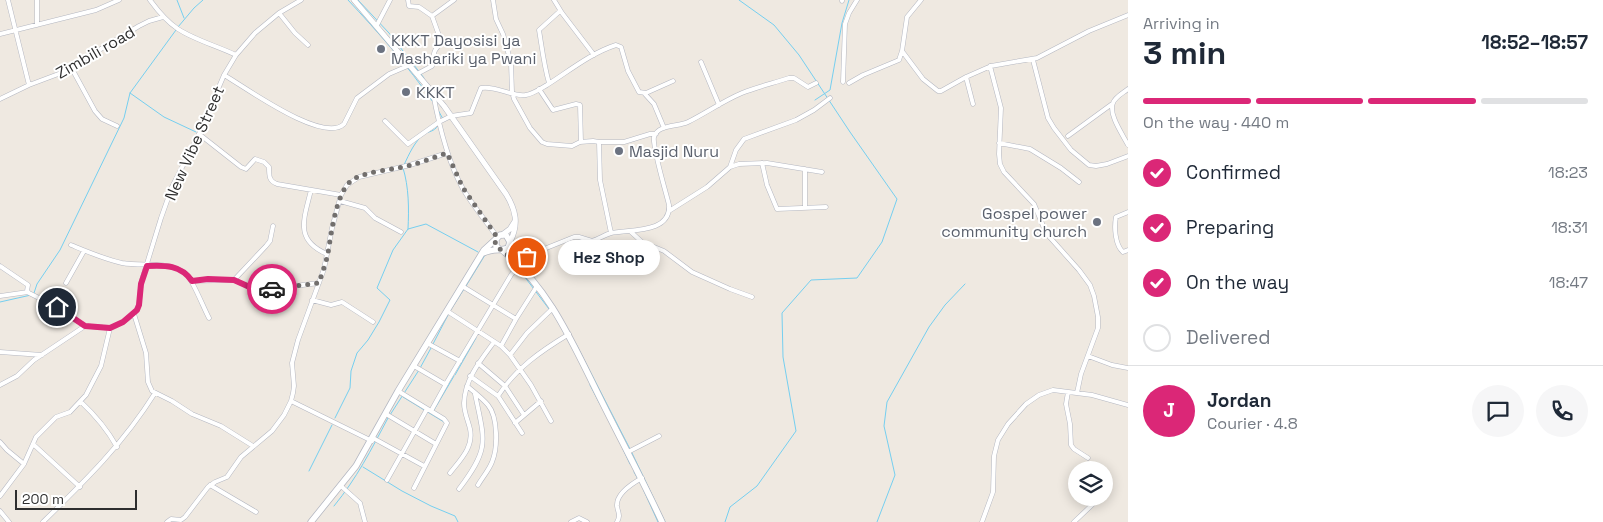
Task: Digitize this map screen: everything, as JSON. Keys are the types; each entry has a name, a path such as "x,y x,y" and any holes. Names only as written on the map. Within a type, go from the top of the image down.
{"main road":[{"path":"310,522 356,466 398,391 486,247 498,237 508,236 519,264"},
{"path":"498,237 496,246 519,264 538,286 569,334 642,478 662,522"},
{"path":"483,254 489,250 506,249 510,243"}],"street":[{"path":"8,0 29,84"},
{"path":"37,0 37,25"},
{"path":"0,34 96,10 119,0"},
{"path":"150,0 163,17 177,28 236,55"},
{"name":"New Vibe Street","path":"134,314 139,305 141,284 172,187 199,134 224,75 236,55 255,33 280,13 302,0"},
{"path":"354,0 433,93 506,194 514,209 516,218 514,233 510,243"},
{"path":"377,25 391,0"},
{"path":"408,0 409,6 419,7 432,16 441,41 434,54 434,64 417,74"},
{"path":"432,16 454,0"},
{"path":"493,0 496,18 503,34 511,63 512,92 528,126 542,142 570,146 581,142 594,141 624,142 656,134"},
{"path":"554,0 560,11 594,55"},
{"path":"843,82 845,24 856,0"},
{"path":"849,83 863,75 896,62 901,56 907,17 921,0"},
{"path":"549,83 539,30 560,11"},
{"path":"280,13 295,33 308,45"},
{"path":"902,51 923,79 938,91 944,90 966,77 996,64 1033,60 1090,31 1128,15"},
{"name":"Zimbili road","path":"0,99 29,84 48,79 72,68 139,26 163,17"},
{"path":"385,121 408,144 438,122 451,116 471,113 481,88 512,92 523,96 540,89 609,47 619,45 628,71 639,91 644,93 654,104 664,128"},
{"path":"1033,60 1048,118 1076,154 1089,165 1096,166 1128,156"},
{"path":"701,62 719,104"},
{"path":"224,75 300,120 336,128 344,124 357,98 389,74 410,65"},
{"path":"990,66 1001,108 999,143 1000,162 1004,172 1034,204 1046,233 1079,270 1092,289 1096,304 1098,324 1095,340 1081,374 1077,393"},
{"path":"72,68 95,111 102,119 118,126"},
{"path":"966,77 973,104"},
{"path":"669,211 667,194 656,153 654,138 656,134 668,126 686,123 719,104 747,92 789,78 794,78 808,86 816,83"},
{"path":"644,93 673,81"},
{"path":"540,89 553,110 576,104 580,105 581,142"},
{"path":"1068,136 1112,104 1128,89"},
{"path":"433,93 438,122 447,153 463,188 498,237 510,229 516,218"},
{"path":"730,167 736,150 745,138 796,120 830,98"},
{"path":"1112,104 1112,112 1116,123 1128,145"},
{"path":"199,134 241,168 246,168 257,159 264,162 269,167 269,177 272,182 341,195"},
{"path":"599,142 600,180 611,233"},
{"path":"999,143 1030,149 1079,182"},
{"path":"167,522 171,519 181,520 185,517 210,486 227,477 241,457 268,435 284,416 291,401 294,386 292,363 298,340 319,283 328,254 332,228 341,195 347,185 359,177 410,165 447,153"},
{"path":"387,480 414,432 446,384 493,304 523,260 538,251 565,240 577,237 592,241 611,233 631,232 654,226 665,219 669,211 707,187 730,167 742,163 762,163 822,172"},
{"path":"762,163 767,185 777,209 826,207"},
{"path":"805,169 805,208"},
{"path":"311,190 304,218 303,231 307,240 317,250 328,254"},
{"path":"340,201 365,208 375,218 402,232"},
{"path":"1128,212 1116,216 1115,225 1120,251 1128,250"},
{"path":"234,280 270,241 273,226"},
{"path":"631,232 642,242 664,251 692,272 752,297"},
{"path":"71,245 122,263 147,266 169,265 175,267 188,275 209,318"},
{"path":"66,283 84,251"},
{"path":"0,267 28,285 28,292"},
{"path":"192,281 208,279 234,280 262,290 319,283"},
{"path":"462,286 516,319"},
{"path":"500,346 538,286"},
{"path":"0,296 28,292 57,307 85,326 110,328 134,314 146,354 148,382 152,391 192,414 221,426 253,446"},
{"path":"312,300 331,305 342,302 373,322"},
{"path":"510,355 527,334 553,308"},
{"path":"447,311 500,346 510,355 521,368 551,421"},
{"path":"0,385 17,376 26,365 85,326"},
{"path":"0,496 24,464 33,444 44,427 56,417 70,412 81,402 99,370 110,328"},
{"path":"498,396 521,368 569,334"},
{"path":"450,473 469,446 471,436 464,409 464,401 470,376 494,342"},
{"path":"428,343 460,361"},
{"path":"0,352 42,355"},
{"path":"1088,356 1112,365 1128,368"},
{"path":"478,363 505,386 524,415"},
{"path":"414,366 446,384"},
{"path":"470,376 498,396 522,434"},
{"path":"467,386 488,405 496,436 492,463 478,485"},
{"path":"982,522 993,492 993,469 998,440 1021,408 1039,395 1053,390 1102,397 1128,405"},
{"path":"398,391 447,421 414,488"},
{"path":"1068,392 1066,404 1070,424 1071,446 1088,458"},
{"path":"43,522 80,487 117,446 142,415 156,393"},
{"path":"459,489 473,471 482,452 483,434 475,394"},
{"path":"291,401 424,466"},
{"path":"515,423 541,401"},
{"path":"81,402 101,423 117,446"},
{"path":"386,414 436,444"},
{"path":"628,452 659,436"},
{"path":"0,442 24,464"},
{"path":"33,444 80,487"},
{"path":"617,522 620,516 617,506 618,499 625,490 642,478"},
{"path":"210,486 256,512"},
{"path":"341,486 360,503 365,522"},
{"path":"1074,522 1091,506"},
{"path":"0,511 9,522"},
{"path":"570,522 579,518 587,522"}],"waterway":[{"path":"177,0 184,18"},
{"path":"178,27 203,0"},
{"path":"348,0 392,49 433,102"},
{"path":"358,0 389,33 424,78"},
{"path":"725,522 730,507 757,486 796,431 783,357 782,313 811,280 857,278 882,242 897,199 799,55 774,25 739,0"},
{"path":"815,100 830,90 842,23 849,0"},
{"path":"34,293 37,284 60,250 124,118 130,93 176,30"},
{"path":"130,93 164,117 196,132"},
{"path":"438,110 443,119"},
{"path":"404,165 418,140 438,126"},
{"path":"403,168 408,198 408,229"},
{"path":"335,418 350,388 351,371 357,353 368,340 390,300 377,288 393,250 408,229 426,224 478,252"},
{"path":"466,286 485,255"},
{"path":"521,272 549,309"},
{"path":"877,522 895,475 884,426 887,402 929,327 945,305 965,284"},
{"path":"450,311 464,289"},
{"path":"0,302 31,295"},
{"path":"433,344 448,315"},
{"path":"455,375 476,338"},
{"path":"576,344 630,449"},
{"path":"390,415 431,348"},
{"path":"434,410 454,376"},
{"path":"590,385 600,404"},
{"path":"403,397 444,422"},
{"path":"334,506 370,453 388,418"},
{"path":"309,471 332,425"},
{"path":"623,449 630,464"},
{"path":"632,453 665,522"},
{"path":"363,467 402,491 455,516 458,522"},
{"path":"634,472 638,479"},
{"path":"644,491 658,522"}],"way so far":[{"path":"272,289 319,283 328,254 332,228 341,195 352,180 447,153 463,188 497,237 495,241 497,248 519,264 527,257"}],"place":[{"name":"KKKT Dayosisi ya Mashariki ya Pwani","path":"381,49"},
{"name":"KKKT","path":"406,92"},
{"name":"Masjid Nuru","path":"619,151"},
{"name":"Gospel power community church","path":"1097,222"},
{"name":"Hez Shop","path":"527,257"}],"route":[{"path":"57,307 85,326 110,328 123,322 137,310 141,284 147,266 169,265 175,267 188,275 192,281 208,279 234,280 254,289 272,289"}]}
